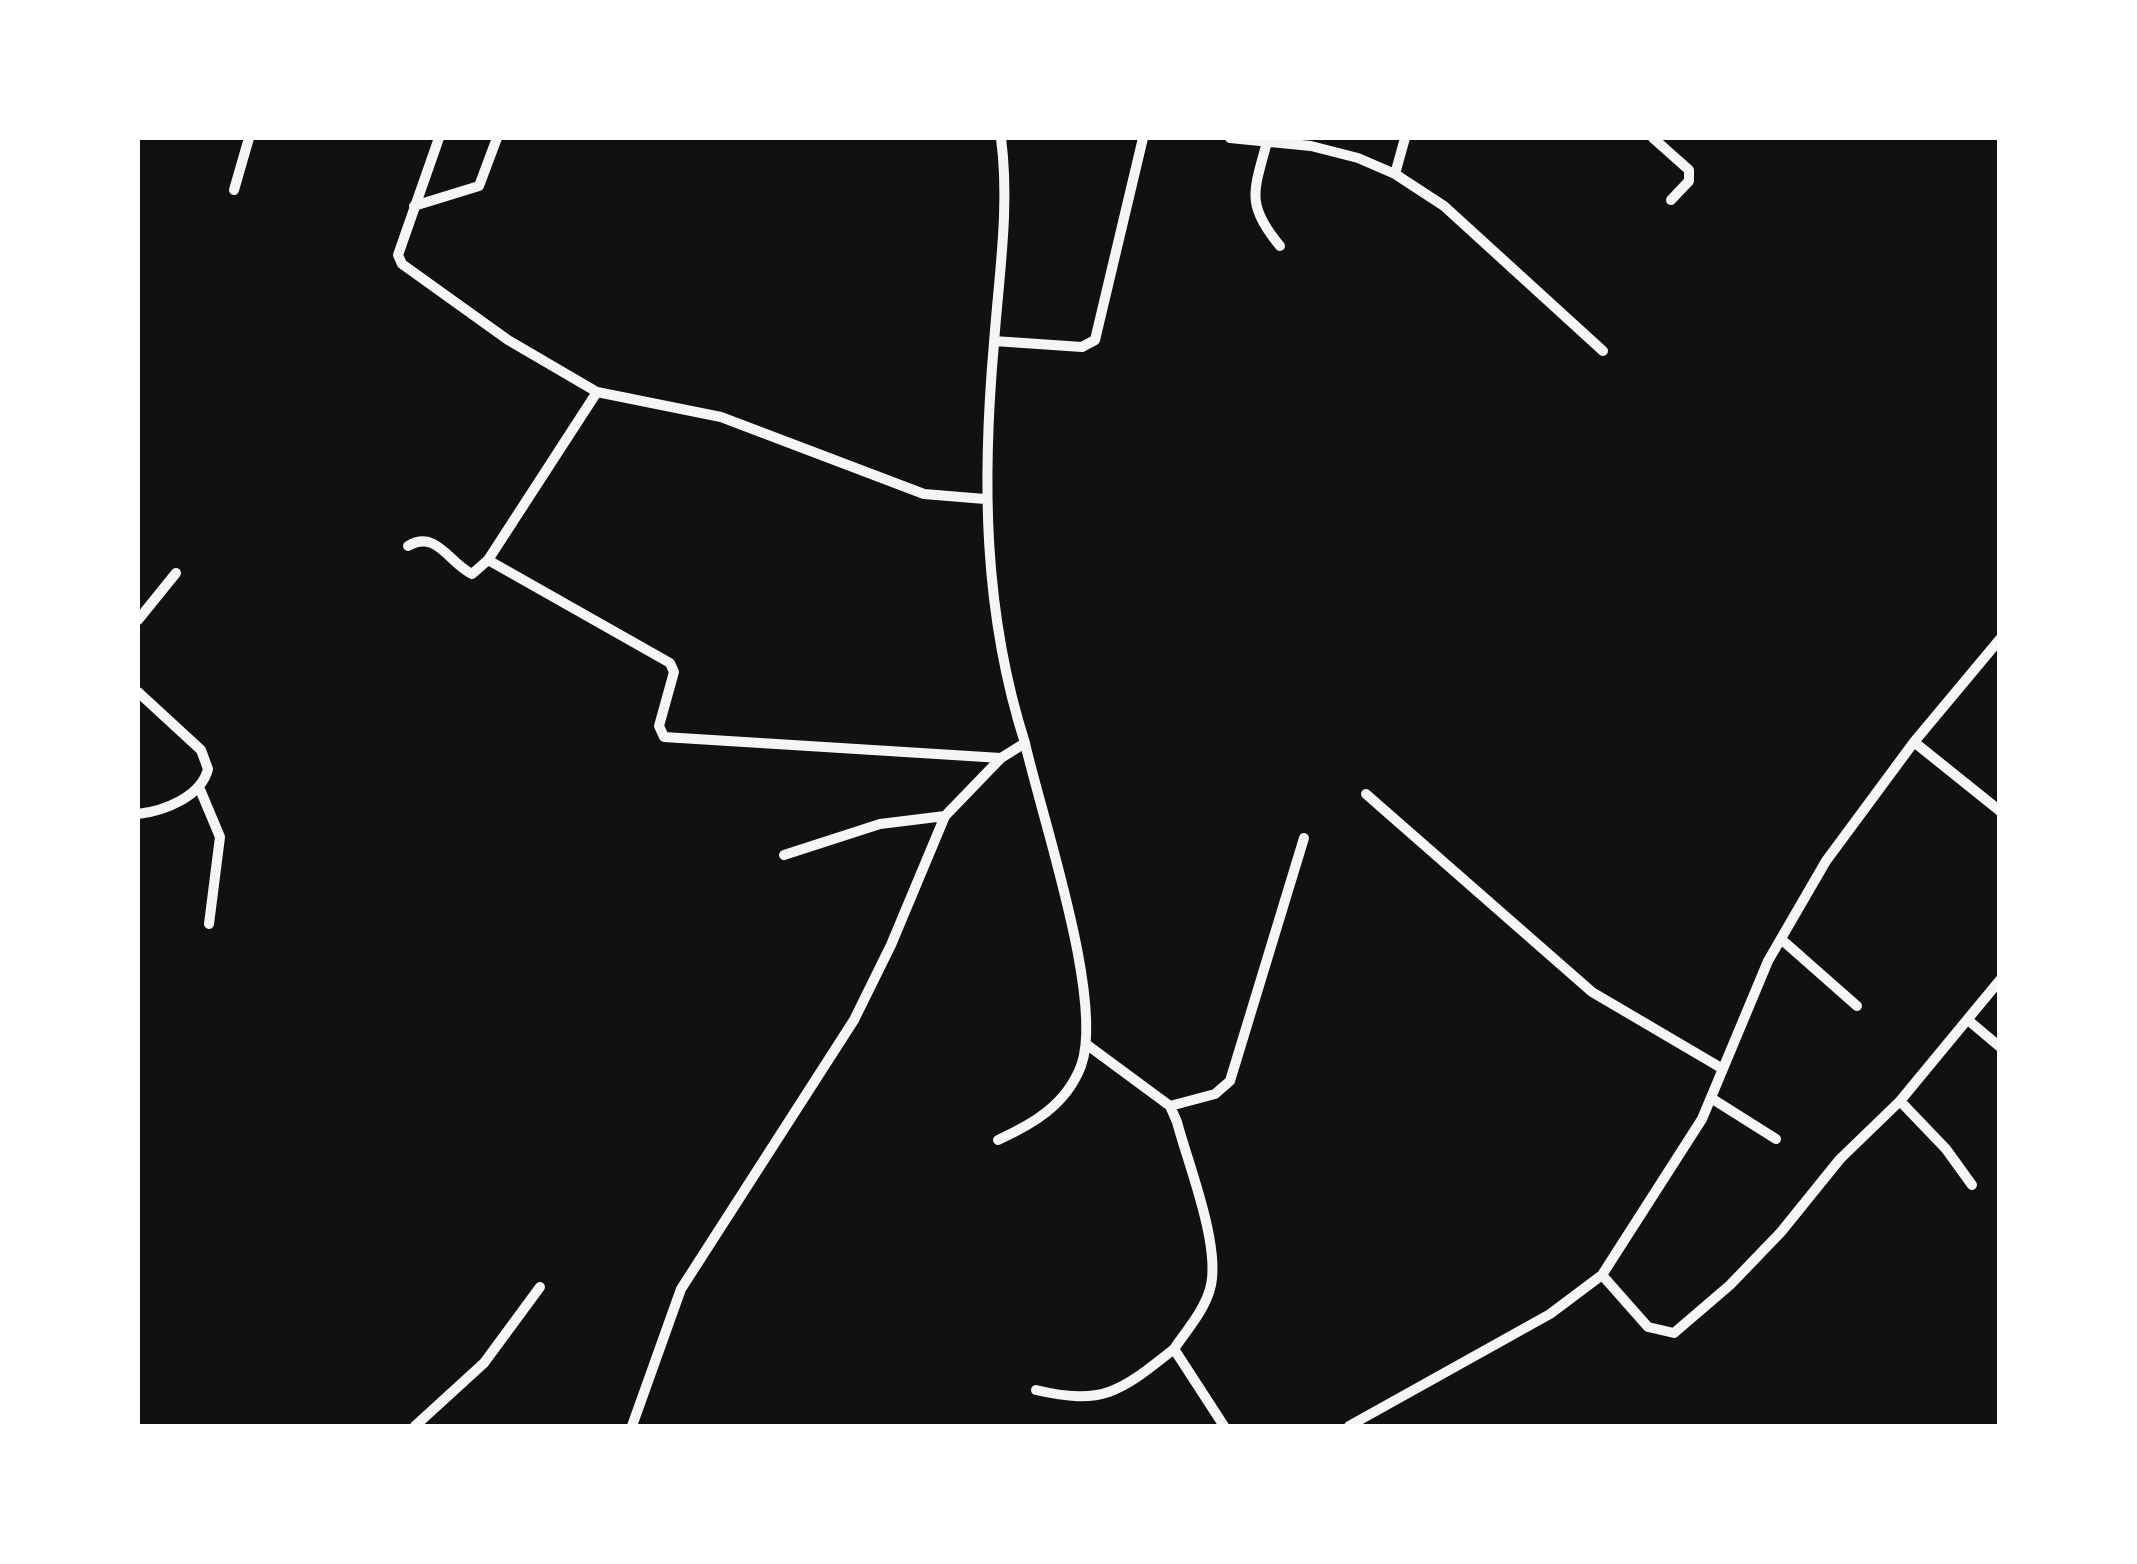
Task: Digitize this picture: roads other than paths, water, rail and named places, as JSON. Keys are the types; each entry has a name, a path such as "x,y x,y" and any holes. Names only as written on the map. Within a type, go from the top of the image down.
{"street":[{"path":"234,190 249,138"},
{"path":"439,138 399,249 402,264 508,340 598,392 721,416 924,494 985,499"},
{"path":"414,206 479,186 497,138"},
{"path":"998,1140 1029,1126 1059,1102 1082,1063 1086,1044 1070,910 994,616 985,499 1005,207 1001,138"},
{"path":"994,341 1082,347 1095,340 1143,138"},
{"path":"1230,138 1358,158 1395,174 1444,206 1603,350"},
{"path":"1395,174 1405,138"},
{"path":"1653,138 1689,170 1688,182 1671,200"},
{"path":"1266,142 1253,202 1262,224 1280,246"},
{"path":"408,546 420,539 429,540 470,574 478,573 598,392"},
{"path":"488,560 670,663 674,672 659,726 668,738 1001,758"},
{"path":"138,620 176,573"},
{"path":"1348,1426 1550,1314 1602,1275 1636,1227 1710,1098 1781,939 1826,861 1914,742 2000,639"},
{"path":"138,692 205,755 208,769 199,787 167,808 138,814"},
{"path":"1914,742 2000,812"},
{"path":"632,1426 681,1289 854,1020 891,945 944,816 1001,758 1025,743"},
{"path":"199,787 220,836 209,924"},
{"path":"1366,794 1592,992 1723,1069"},
{"path":"784,855 880,824 944,816"},
{"path":"1170,1106 1215,1094 1230,1081 1304,838"},
{"path":"1781,939 1857,1006"},
{"path":"1602,1275 1648,1327 1674,1333 1730,1286 1840,1159 1900,1101 2000,980"},
{"path":"1968,1020 2000,1047"},
{"path":"1036,1390 1094,1398 1147,1371 1174,1349 1210,1292 1213,1276 1206,1230 1170,1106 1086,1044"},
{"path":"1710,1098 1776,1139"},
{"path":"1900,1101 1946,1149 1972,1184"},
{"path":"414,1426 494,1352 540,1287"},
{"path":"1174,1349 1224,1426"}]}
